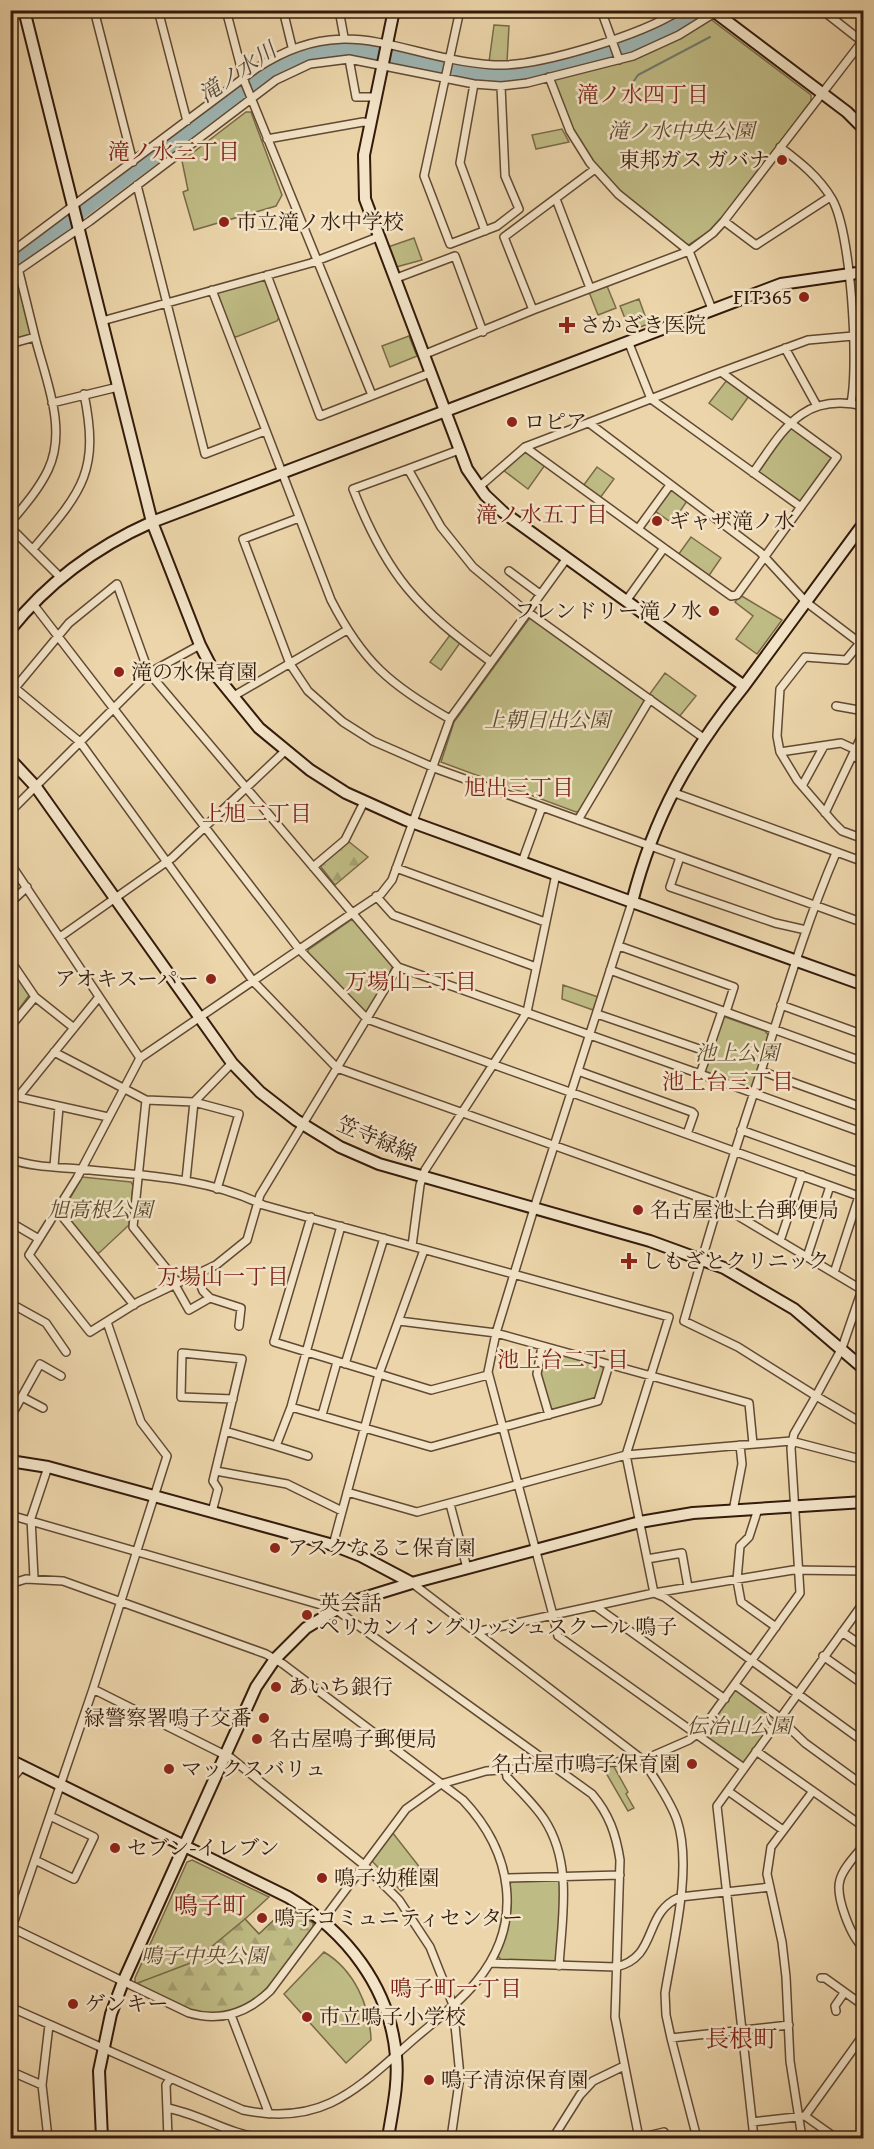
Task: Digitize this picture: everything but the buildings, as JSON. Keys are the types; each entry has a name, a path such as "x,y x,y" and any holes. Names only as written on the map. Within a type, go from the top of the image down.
{"street":[{"path":"24,10 152,522 200,645 215,674 232,697 259,728 310,771 364,802 413,823 864,985"},
{"path":"94,10 133,162"},
{"path":"158,10 187,121"},
{"path":"226,10 247,88 372,395"},
{"path":"283,10 292,47"},
{"path":"339,10 344,37"},
{"path":"394,10 364,155 363,186 378,237 459,450 479,487 503,512 744,686"},
{"path":"460,10 424,176 450,244 497,226 519,209 505,176 501,86"},
{"path":"601,10 616,50"},
{"path":"10,276 19,272 137,184 292,47 344,37 385,54 448,67 474,84 501,86 549,78 616,50 680,10"},
{"path":"423,355 688,251 713,233 863,41 822,10"},
{"path":"10,230 13,252 187,121 247,88 323,60 385,54 448,67 518,64 661,44 715,11 864,129"},
{"path":"349,59 356,97 376,98"},
{"path":"549,78 570,132 595,169 618,194 688,251 712,309"},
{"path":"474,84 460,163 485,231"},
{"path":"267,139 363,122 371,123"},
{"path":"780,147 817,177 830,197 842,224 853,336 852,403"},
{"path":"533,310 504,237 595,169"},
{"path":"137,184 205,454 265,430"},
{"path":"724,221 756,244 830,197"},
{"path":"556,199 590,288"},
{"path":"102,321 317,261 378,237"},
{"path":"394,279 455,256 483,332"},
{"path":"19,272 52,403 56,434 51,463 39,486 10,525 60,577"},
{"path":"10,630 60,577 104,547 152,522 781,284 864,272"},
{"path":"267,275 320,416 430,373"},
{"path":"212,290 331,600 346,630 386,677 417,701 450,719"},
{"path":"479,487 525,447 808,340 853,336"},
{"path":"10,344 35,337"},
{"path":"628,341 651,399 801,507"},
{"path":"785,348 818,406"},
{"path":"525,447 731,596 737,595 837,457 721,372"},
{"path":"52,403 118,387"},
{"path":"33,549 72,499 87,471 92,434 84,394"},
{"path":"753,472 789,422 818,406 852,403 864,406"},
{"path":"589,423 765,556 806,602 862,642 846,660 805,657 780,689 777,736 780,752 802,786 842,831 864,839"},
{"path":"459,450 353,489 388,565 419,603 445,628 491,662"},
{"path":"408,469 428,508 473,567 528,611 705,739"},
{"path":"638,529 670,485"},
{"path":"299,518 243,539 290,664 308,692 343,722 389,749 433,767 864,923"},
{"path":"744,1768 558,1636 488,1375 496,1334 534,1209 650,846 671,792 705,739 864,523"},
{"path":"626,601 664,548"},
{"path":"398,967 257,1202 247,1240 216,1264 134,1305 90,1332 29,1255 57,1210 140,1058 353,913 389,885 450,719 567,558"},
{"path":"509,571 540,594"},
{"path":"107,1322 141,1422 167,1456 93,1689 11,1930 189,2013 206,2017 231,2015 250,2007 270,1991 406,1809 441,1784 470,1775 507,1770 643,1760 697,1736 801,1593 791,1441 842,1348 863,1288 718,1204 338,1068 253,981 80,742 15,688 58,635 93,602 117,584 149,672 398,967 864,1133"},
{"path":"33,604 299,949 367,1019 861,1197 834,1273"},
{"path":"232,697 346,630"},
{"path":"10,812 149,672 200,645"},
{"path":"579,820 650,699"},
{"path":"836,706 864,711"},
{"path":"825,813 864,731"},
{"path":"780,752 841,743 864,761"},
{"path":"802,786 824,746"},
{"path":"60,938 167,862 285,751"},
{"name":"笠寺緑線","path":"10,759 36,787 232,1063 260,1092 303,1125 349,1152 421,1178 701,1257 776,1297 842,1348 864,1369"},
{"path":"671,792 861,862 864,845"},
{"path":"313,867 345,840 364,802"},
{"path":"522,862 542,807"},
{"path":"684,1321 701,1257 781,1005 814,906 836,853"},
{"path":"680,857 670,887 776,923 806,930"},
{"path":"10,863 140,1058"},
{"path":"396,868 545,922"},
{"path":"412,1246 421,1178 527,1012 556,874"},
{"path":"10,903 27,887"},
{"path":"376,896 393,915 536,967"},
{"path":"619,946 734,987 700,1074"},
{"path":"10,960 35,997 74,1028"},
{"path":"610,970 864,1062"},
{"path":"11,1025 35,997"},
{"path":"18,1097 99,997"},
{"path":"781,1005 864,1035"},
{"path":"597,1014 708,1052"},
{"path":"54,1052 146,1100 194,1102 239,1114 218,1189"},
{"path":"186,1180 194,1102 232,1063"},
{"path":"578,1071 692,1112 694,1114 687,1134"},
{"path":"761,1071 864,1108"},
{"path":"10,1091 18,1097 108,1117"},
{"path":"146,1100 133,1227 177,1284 189,1310 210,1298"},
{"path":"54,1166 60,1107"},
{"path":"741,1130 864,1174"},
{"path":"10,1158 26,1164 186,1180 424,1250 684,1321 738,1347 864,1424"},
{"path":"780,1241 802,1175"},
{"path":"807,1257 830,1186"},
{"path":"57,1210 134,1305"},
{"path":"311,1217 274,1342 431,1390 488,1375"},
{"path":"10,1222 39,1239"},
{"path":"276,1446 291,1407 342,1226"},
{"path":"345,1364 384,1238"},
{"path":"333,1545 379,1374 424,1250"},
{"path":"196,1274 202,1291 210,1298 241,1308 239,1326"},
{"path":"10,1303 46,1323 66,1352"},
{"path":"654,1593 626,1455 669,1317"},
{"path":"399,1321 496,1334 749,1403 753,1444"},
{"path":"542,1346 537,1374 549,1415"},
{"path":"212,1512 218,1489 213,1481 216,1471 225,1431 233,1399 242,1359 182,1353 181,1397 233,1399"},
{"path":"322,1415 337,1362"},
{"path":"10,1418 40,1364 61,1376"},
{"path":"291,1407 430,1447 598,1401 609,1365"},
{"path":"22,1397 43,1408"},
{"path":"225,1431 308,1456"},
{"path":"348,1492 417,1512 626,1455 791,1441 864,1460"},
{"path":"733,1510 742,1464 740,1445"},
{"path":"10,1461 48,1467 333,1545 361,1556 411,1583 643,1760 667,1798 677,1821 684,1863 665,1993 671,2038 697,2139"},
{"path":"34,1578 31,1518 48,1467"},
{"path":"216,1471 287,1484 342,1512"},
{"path":"102,2139 99,2071 102,2048 123,1982 256,1687 275,1659 306,1628 335,1609 411,1583 640,1522 693,1513 864,1503"},
{"path":"450,1504 467,1568"},
{"path":"758,1509 749,1538 740,1546 737,1580 741,1602 776,1628"},
{"path":"10,1515 31,1518 335,1609 557,1766 592,1794 608,1817 616,1834 620,1875 615,2017 639,2138 664,2132"},
{"path":"647,1559 682,1553 688,1587"},
{"path":"476,1632 654,1593 799,1569 864,1571"},
{"path":"10,1584 34,1578 63,1581 275,1659 463,1800 484,1824 499,1852 506,1878 504,1927 490,1963 471,1988 362,2086 336,2102 301,2113 268,2114 232,2106 10,2007"},
{"path":"654,1593 664,1597 864,1742"},
{"path":"754,2139 717,1806 863,1605"},
{"path":"596,1606 725,1699"},
{"path":"842,1632 864,1647"},
{"path":"824,1656 864,1685"},
{"path":"735,1685 779,1719 805,1743 864,1786"},
{"path":"93,1689 225,1755 363,1865 399,1900 418,1925 440,1969 453,2005 460,2076 451,2139"},
{"path":"756,1751 864,1827"},
{"path":"10,1761 288,1897 323,1919 349,1945 367,1970 386,2012 396,2055 395,2093 388,2139"},
{"path":"10,1781 22,1767"},
{"path":"507,1770 507,1777 546,1821 557,1848 564,1876 559,1966"},
{"path":"728,1791 783,1830"},
{"path":"802,2139 802,2116 790,2061 782,1942 767,1874 771,1847 813,1791"},
{"path":"35,1860 74,1879 94,1837 50,1816"},
{"path":"864,1845 841,1877 839,1888 852,1935 864,1948"},
{"path":"506,1878 620,1875"},
{"path":"490,1963 616,1967 631,1963 642,1953 664,1905 680,1897 770,1887"},
{"path":"821,1978 825,1978 864,2006"},
{"path":"836,2011 835,2006 844,1993"},
{"path":"231,2015 268,2114"},
{"path":"48,2139 42,2085 49,2025"},
{"path":"671,2038 789,2025"},
{"path":"802,2116 864,2034"},
{"path":"553,2139 580,2095 593,2081 624,2066"},
{"path":"10,2071 42,2085"},
{"path":"168,2139 166,2085 170,2079"},
{"path":"167,2108 184,2111 245,2136 262,2139"},
{"path":"752,2122 802,2116 836,2139"}],"green space":[{"name":"滝ノ水中央公園","path":"709,18 811,95 811,101 721,221 687,246 630,201 592,162 574,132 553,82 557,77 654,49"},
{"path":"494,25 509,26 507,62 489,62"},
{"path":"246,112 251,112 282,195 276,206 194,230 183,192 188,190 182,161"},
{"path":"562,129 569,142 536,149 532,135"},
{"path":"414,238 422,260 396,267 388,247"},
{"path":"10,279 19,281 31,332 29,336 10,342"},
{"path":"262,279 267,283 280,316 277,321 236,337 231,335 216,295 218,291"},
{"path":"607,286 616,308 598,315 589,292"},
{"path":"639,299 648,324 630,331 620,306"},
{"path":"409,336 417,356 390,367 382,346"},
{"path":"727,380 749,396 732,420 709,403"},
{"path":"791,427 831,456 831,460 802,501 797,501 758,473 758,469 787,428"},
{"path":"527,452 545,465 528,489 503,470"},
{"path":"597,467 614,479 600,498 583,486"},
{"path":"673,490 687,501 672,523 655,511 669,491"},
{"path":"691,537 721,558 708,577 678,555"},
{"path":"740,595 782,620 757,654 736,639 753,616 735,602"},
{"name":"上朝日出公園","path":"533,618 643,698 644,702 580,811 576,812 441,762 454,722 529,619"},
{"path":"450,635 460,643 441,670 430,662"},
{"path":"665,673 696,696 679,717 649,695"},
{"path":"348,841 368,857 335,885 321,867 322,863"},
{"path":"351,920 356,921 393,966 369,1012 364,1012 308,953 308,950"},
{"path":"10,965 30,994 11,1020 10,1020"},
{"path":"563,985 598,997 593,1010 562,999"},
{"name":"池上公園","path":"725,1017 765,1031 769,1036 753,1085 748,1088 707,1073 704,1069 722,1019"},
{"name":"旭高根公園","path":"82,1177 131,1182 133,1185 129,1225 99,1253 95,1252 63,1211"},
{"path":"546,1350 602,1366 604,1369 595,1399 552,1411 548,1409 539,1374 543,1352"},
{"name":"伝治山公園","path":"738,1689 774,1715 775,1719 744,1762 740,1762 704,1736 734,1690"},
{"path":"613,1765 634,1808 628,1811 602,1766"},
{"path":"392,1832 425,1874 401,1891 371,1860"},
{"name":"鳴子中央公園","path":"192,1860 269,1897 245,1919 259,1934 288,1907 313,1923 313,1927 135,1984 135,1978 187,1862"},
{"path":"558,1879 561,1881 555,1962 501,1960 498,1956 509,1921 510,1884 513,1880"},
{"name":"鳴子中央公園","path":"288,1907 313,1923 313,1927 278,1975 250,2002 233,2010 215,2014 194,2011 172,2003 135,1984 193,1962 245,1919 259,1934"},
{"path":"324,1952 344,1968 352,1979 364,2002 370,2027 371,2040 346,2063 284,1994"}],"waterway":[{"name":"滝ノ水川","path":"10,265 264,75 293,59 321,51 349,50 377,53 463,72 493,75 519,74 632,44 667,29 699,10"},
{"path":"625,94 638,75 710,37"}],"place":[{"name":"東邦ガス ガバナ","path":"782,160"},
{"name":"市立滝ノ水中学校","path":"224,222"},
{"name":"FIT365","path":"804,297"},
{"name":"さかざき医院","path":"567,325"},
{"name":"ロピア","path":"512,422"},
{"name":"ギャザ滝ノ水","path":"657,521"},
{"name":"フレンドリー滝ノ水","path":"714,611"},
{"name":"滝の水保育園","path":"119,672"},
{"name":"アオキスーパー","path":"211,979"},
{"name":"名古屋池上台郵便局","path":"638,1210"},
{"name":"しもざとクリニック","path":"629,1261"},
{"name":"アスクなるこ保育園","path":"275,1548"},
{"name":"英会話 ペリカンイングリッシュスクール 鳴子","path":"307,1615"},
{"name":"あいち銀行","path":"276,1687"},
{"name":"緑警察署鳴子交番","path":"264,1718"},
{"name":"名古屋鳴子郵便局","path":"257,1739"},
{"name":"名古屋市鳴子保育園","path":"692,1764"},
{"name":"マックスバリュ","path":"169,1769"},
{"name":"セブン-イレブン","path":"115,1848"},
{"name":"鳴子幼稚園","path":"322,1878"},
{"name":"鳴子コミュニティセンター","path":"262,1918"},
{"name":"ゲンキー","path":"73,2004"},
{"name":"市立鳴子小学校","path":"307,2017"},
{"name":"鳴子清涼保育園","path":"429,2080"}],"district":[{"name":"滝ノ水四丁目","path":"643,94"},
{"name":"滝ノ水三丁目","path":"174,151"},
{"name":"滝ノ水五丁目","path":"542,514"},
{"name":"旭出三丁目","path":"519,787"},
{"name":"上旭二丁目","path":"257,813"},
{"name":"万場山二丁目","path":"411,981"},
{"name":"池上台三丁目","path":"728,1081"},
{"name":"万場山一丁目","path":"223,1276"},
{"name":"池上台二丁目","path":"563,1359"},
{"name":"鳴子町","path":"210,1906"},
{"name":"鳴子町一丁目","path":"456,1988"},
{"name":"長根町","path":"741,2039"}]}
